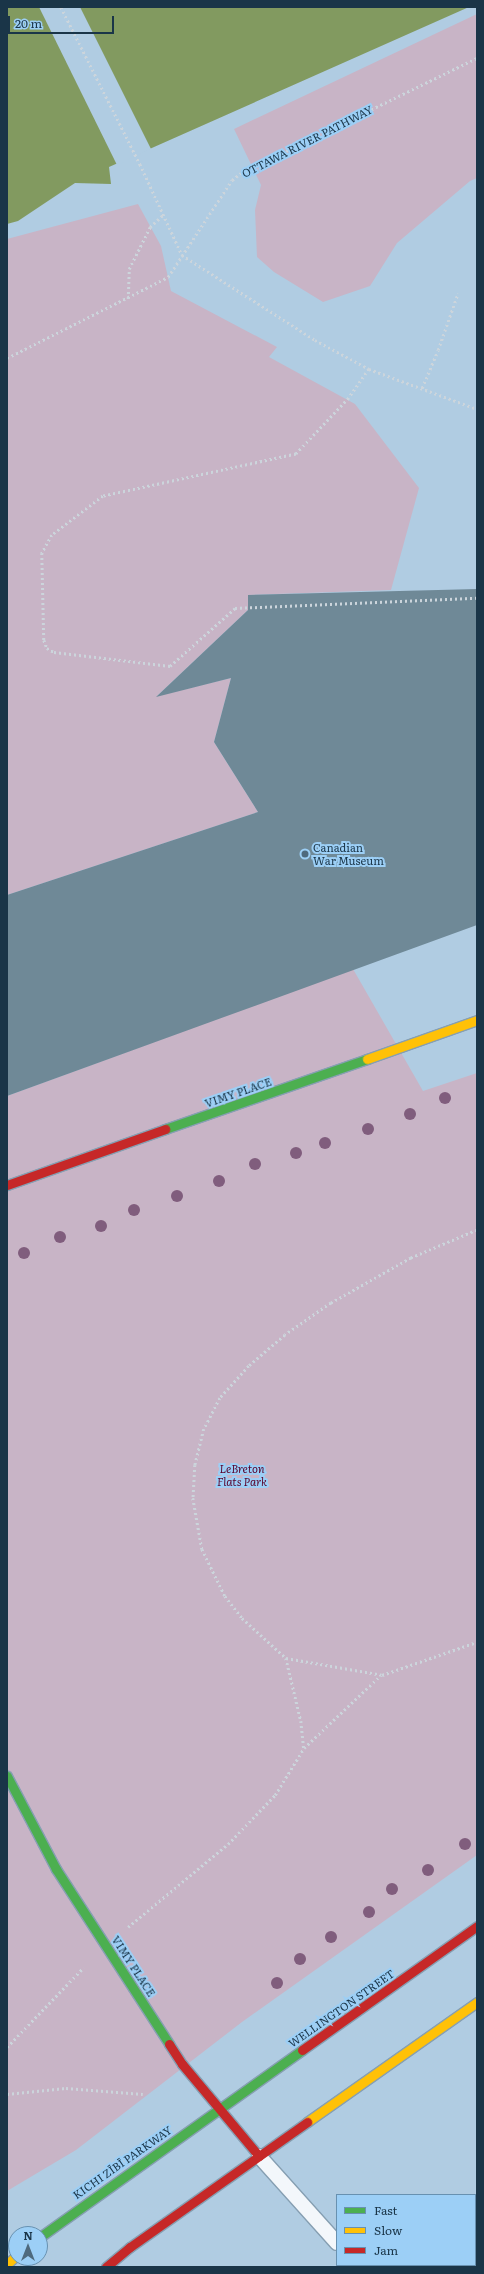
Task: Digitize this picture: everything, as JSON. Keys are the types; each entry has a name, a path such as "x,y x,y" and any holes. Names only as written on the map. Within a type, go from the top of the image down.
{"main road":[{"name":"VIMY PLACE","path":"7,1185 477,1020"},
{"name":"VIMY PLACE","path":"7,1776 56,1869 106,1944 182,2064 259,2156"},
{"name":"WELLINGTON STREET","path":"219,2108 477,1926"},
{"path":"106,2267 130,2247 477,2002"},
{"name":"KICHI ZĪBĪ PARKWAY","path":"48,2231 219,2108"}],"lane":[{"path":"259,2156 336,2242"}],"path":[{"path":"61,7 140,164 182,255 315,340 369,369 477,409"},
{"name":"OTTAWA RIVER PATHWAY","path":"7,358 128,299 168,277 232,180 241,173 477,58"},
{"path":"128,299 129,269 150,227 163,215"},
{"path":"422,388 438,350 458,293"},
{"path":"369,369 349,398 296,454 103,496 52,535 42,553 44,640 47,648 54,652 170,666 235,608 477,598"},
{"path":"382,1675 286,1658 242,1618 225,1596 202,1549 193,1498 195,1465 204,1429 220,1398 249,1366 285,1335 331,1303 411,1258 477,1230"},
{"path":"7,2047 106,1944 228,1844 275,1796 304,1748 382,1675 477,1642"},
{"path":"286,1658 301,1721 304,1748"},
{"path":"7,2094 66,2088 143,2094"}],"green space":[{"path":"477,14 477,178 470,181 397,243 370,286 323,302 274,272 257,257 255,210 261,185 234,129"},
{"path":"138,204 161,246 171,291 277,347 269,357 355,404 419,488 391,590 248,595 248,610 157,696 231,678 214,742 258,812 7,895 7,239"},
{"name":"LeBreton Flats Park","path":"353,969 423,1091 477,1073 477,1855 242,2022 76,2150 7,2191 7,1096"}],"shaded area":[{"path":"7,7 469,7 109,167 111,184 75,183 18,221 7,224"}],"pier":[{"path":"39,7 80,7 151,149 117,165"}],"building":[{"name":"Canadian War Museum","path":"477,589 477,925 7,1096 7,895 258,812 214,742 231,678 156,697 248,610 248,595"}],"traffic: fast":[{"path":"165,1129 367,1059"},
{"path":"7,1776 56,1869 169,2044"},
{"path":"48,2231 302,2050"}],"traffic: slow":[{"path":"367,1059 477,1020"},
{"path":"307,2122 477,2002"}],"traffic: jam":[{"path":"7,1185 165,1129"},
{"path":"302,2050 477,1926"},
{"path":"169,2044 182,2064 259,2156"},
{"path":"106,2267 130,2247 307,2122"}],"place":[{"name":"Canadian War Museum","path":"305,854"}]}
